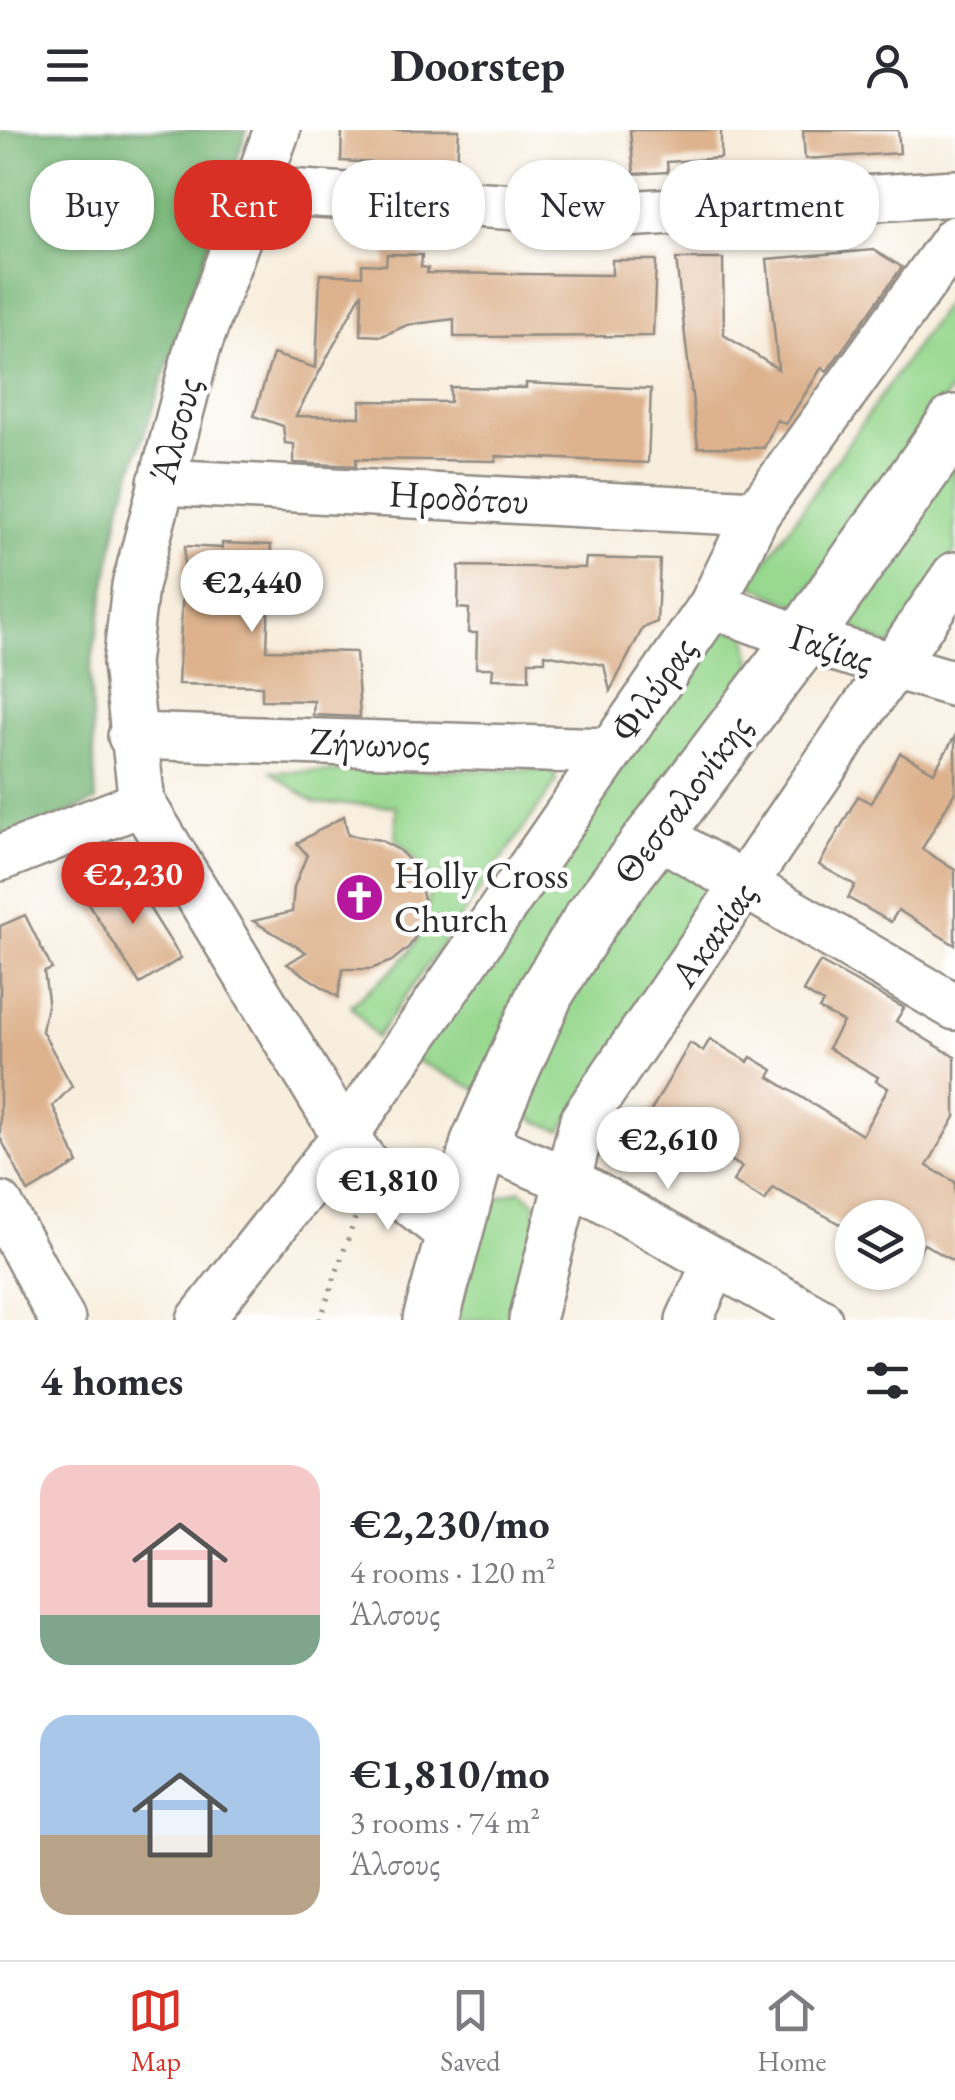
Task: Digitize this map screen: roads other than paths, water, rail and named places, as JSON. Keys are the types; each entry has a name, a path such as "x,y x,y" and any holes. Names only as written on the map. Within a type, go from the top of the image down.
{"main road":[{"name":"Θεσσαλονίκης","path":"431,1320 479,1143 546,992 592,918 802,640 955,422"}],"street":[{"name":"Άλσους","path":"266,160 277,130"},
{"path":"312,194 626,214 955,193"},
{"name":"Φιλύρας","path":"200,1320 345,1136 712,605 757,512 955,239"},
{"name":"Άλσους","path":"234,250 197,349 135,586 126,664 131,736 142,803 345,1136 371,1171 451,1235"},
{"name":"Ηροδότου","path":"161,482 757,512"},
{"name":"Ακακίας","path":"532,1320 583,1120 747,885 955,574"},
{"name":"Γαζίας","path":"712,605 802,640 955,684"},
{"name":"Ζήνωνος","path":"131,736 609,750"},
{"path":"0,858 142,803"},
{"path":"657,834 955,1007"},
{"path":"479,1143 568,1180 819,1320"},
{"path":"0,1205 62,1320"},
{"path":"689,1320 716,1262"}],"place":[{"name":"Holly Cross Church","path":"359,897"}]}
